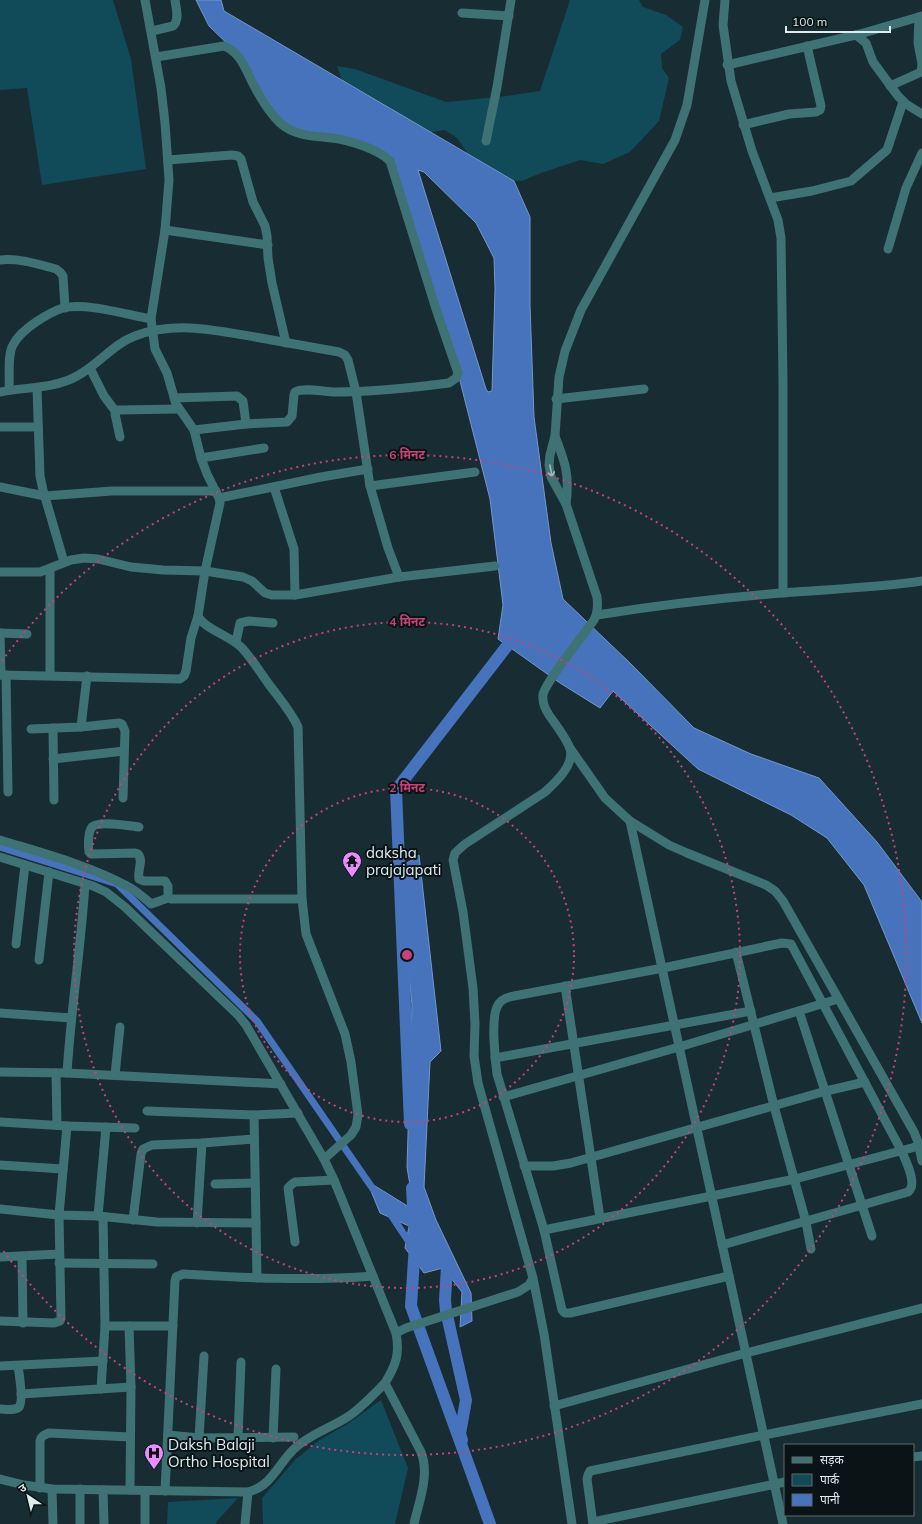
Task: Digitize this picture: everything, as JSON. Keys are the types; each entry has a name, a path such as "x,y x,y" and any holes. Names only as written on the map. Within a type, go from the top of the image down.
{"street":[{"path":"2,675 180,678 184,676 186,671 191,638 198,616 205,571 220,503 218,494 207,474 201,458 194,430 174,398 167,373 155,349 152,332 151,319 165,230 169,180 165,123 152,31 145,0"},
{"path":"152,31 176,24 175,0"},
{"path":"486,141 497,87 511,0"},
{"path":"705,0 687,106 675,140 581,310 565,351 559,376 556,399 555,436 549,465 552,477 566,504 597,597 596,617 550,681 543,694 543,702 545,709 606,798 630,821 668,845 686,854 766,885 775,891 783,900 914,1132 922,1161"},
{"path":"725,0 723,25 727,65 743,125 780,226 783,381 783,593"},
{"path":"462,13 509,16"},
{"path":"727,65 856,34 921,16 918,43 922,64 921,72 890,86"},
{"path":"856,34 866,43 873,62 903,102 922,114"},
{"path":"156,57 224,46 232,49 238,56 257,91 280,123 292,131 304,136 333,138 378,152 390,161 436,309 458,373 456,378 449,383 391,391 356,392 297,390 294,395 292,416 290,420 286,422 246,424 194,430"},
{"path":"743,125 789,114 816,112 820,110 821,106 807,46"},
{"path":"770,198 812,191 851,181 887,150 903,102"},
{"path":"888,249 906,188 922,153"},
{"path":"168,160 232,155 238,156 241,159 253,202 265,226 272,283 286,343"},
{"path":"165,230 268,245"},
{"path":"0,260 21,260 56,269 63,276 65,308"},
{"path":"151,319 87,307 65,308 48,314 28,327 19,335 12,346 5,391 37,388 76,377 126,340 136,336 178,327 192,327 339,352 345,355 348,360 356,392 370,486 388,548 399,577"},
{"path":"90,368 104,396 116,412 120,437"},
{"path":"37,388 40,476 64,562"},
{"path":"556,399 644,389"},
{"path":"174,398 237,396 243,401 246,424"},
{"path":"116,412 118,410 179,408"},
{"path":"0,427 38,427"},
{"path":"555,436 567,473 568,488 566,504"},
{"path":"201,458 264,448"},
{"path":"0,487 45,496 112,490 218,494 274,487 321,477 368,470"},
{"path":"370,486 475,472"},
{"path":"274,487 294,549 295,594"},
{"path":"0,572 40,572 64,562 84,558 98,559 131,566 163,570 205,571 248,579 256,583 262,591 268,594 295,594 399,577 495,566"},
{"path":"50,569 50,675"},
{"path":"596,617 670,603 897,585 922,581"},
{"path":"198,616 200,621 207,626 236,642 249,656 291,714 298,727 302,899 306,934 345,1034 349,1050 358,1115 356,1127 344,1142 327,1156"},
{"path":"236,642 240,623 249,621 273,623"},
{"path":"8,792 4,765 0,633 27,634"},
{"path":"81,727 87,676"},
{"path":"31,729 122,724 125,731 123,798"},
{"path":"53,728 54,800"},
{"path":"570,747 570,759 565,770 556,782 545,792 465,844 455,854 453,860 463,912 473,988 475,1024 474,1056 478,1083 533,1278 544,1334 572,1524"},
{"path":"53,759 124,751"},
{"path":"630,821 663,968 710,1195 783,1524"},
{"path":"139,827 104,824 95,825 90,830 89,852 94,854 138,854 141,860 138,875 139,879 144,881 165,881 168,886 168,898"},
{"path":"0,840 69,862 106,876 128,886 151,904 168,898 175,900 302,899"},
{"path":"0,857 106,892 116,899 238,1015 246,1025 298,1113 327,1156 334,1180 396,1333 398,1344 398,1355 395,1367 385,1382 366,1402 350,1415 316,1433 294,1449 257,1490 248,1492 52,1489 24,1485 0,1478"},
{"path":"16,944 25,865"},
{"path":"39,960 49,872"},
{"path":"66,1073 82,927 85,884"},
{"path":"722,1245 806,1222 911,1190 912,1179 902,1152 824,1003 791,944 782,943 736,952 663,968 514,996 501,1001 497,1007 494,1018 497,1074 544,1230 562,1310 565,1313 570,1313 729,1276"},
{"path":"736,952 774,1106 806,1222 811,1249"},
{"path":"565,986 600,1218"},
{"path":"503,1097 679,1047 838,999"},
{"path":"495,1058 751,1011"},
{"path":"799,1011 872,1236"},
{"path":"0,1013 71,1018"},
{"path":"115,1075 120,1028"},
{"path":"0,1072 115,1075 281,1084"},
{"path":"56,1073 57,1125"},
{"path":"524,1166 560,1165 590,1158 826,1091 865,1082"},
{"path":"147,1111 254,1115 298,1113"},
{"path":"254,1115 254,1183 257,1278"},
{"path":"0,1122 135,1128"},
{"path":"0,1321 54,1323 60,1321 59,1215 67,1126"},
{"path":"101,1389 105,1326 104,1264 101,1217 106,1127"},
{"path":"133,1220 141,1154 143,1149 152,1145 254,1139"},
{"path":"197,1223 202,1143"},
{"path":"544,1230 710,1195 795,1179 902,1152 919,1146"},
{"path":"0,1165 63,1169"},
{"path":"295,1242 288,1188 289,1186 295,1182 334,1180"},
{"path":"215,1184 254,1183"},
{"path":"0,1209 157,1222 256,1224"},
{"path":"0,1257 59,1259 104,1264 153,1264"},
{"path":"22,1257 23,1323"},
{"path":"165,1491 175,1281 179,1275 337,1279 373,1276"},
{"path":"396,1333 406,1328 489,1302 525,1288 529,1285 533,1278"},
{"path":"554,1406 746,1353 922,1308"},
{"path":"105,1326 173,1326"},
{"path":"129,1326 131,1387 130,1490"},
{"path":"199,1438 204,1356"},
{"path":"0,1366 103,1361"},
{"path":"238,1437 241,1362"},
{"path":"0,1409 18,1408 20,1405 21,1394 18,1366"},
{"path":"273,1438 276,1369"},
{"path":"385,1382 424,1460 424,1479 414,1524"},
{"path":"21,1394 131,1387"},
{"path":"784,1482 593,1523 587,1479 590,1471 922,1404"},
{"path":"40,1488 40,1441 41,1437 44,1435 49,1433 130,1437"},
{"path":"168,1435 199,1438 294,1437"},
{"path":"52,1489 53,1524"},
{"path":"80,1489 80,1524"},
{"path":"103,1490 104,1524"},
{"path":"145,1491 145,1524"},
{"path":"245,1524 248,1492"}],"green space":[{"path":"0,0 113,0 131,59 146,169 42,185 27,88 0,90"},
{"path":"570,0 639,0 643,7 666,15 683,27 680,40 661,54 662,68 669,78 659,121 630,152 603,164 580,160 522,181 501,180 474,163 457,138 445,130 421,134 344,86 337,66 355,69 446,102 540,91"},
{"path":"381,1400 408,1468 395,1524 263,1524 262,1498 295,1460 318,1441 349,1423"},
{"path":"238,1498 216,1524 167,1524 168,1502"}],"water":[{"path":"196,0 221,0 224,11 514,181 530,217 530,305 534,417 551,543 563,599 630,663 694,728 751,754 819,778 877,842 922,902 922,1023 864,885 827,838 791,815 698,769 613,691 600,708 560,683 498,639 503,605 490,499 460,381 393,160 341,141 296,134 275,112 236,52 209,26","holes":["418,170 424,172 476,223 494,258 495,289 492,391 488,392 486,389"]},
{"path":"419,855 441,1051 430,1062 424,1187 436,1220 471,1293 472,1321 460,1327 462,1292 443,1268 424,1273 405,1248 409,1226 380,1213 367,1181 414,1210 407,1167 412,1005 398,869"}],"waterway":[{"path":"410,1124 396,790 507,646"},
{"path":"0,847 117,884 257,1021 373,1189"},
{"path":"412,1188 414,1226"},
{"path":"389,1212 411,1245"},
{"path":"415,1244 411,1306 490,1524"},
{"path":"441,1259 447,1266 445,1300 446,1311 466,1400 460,1434 462,1440"}],"place":[{"name":"daksha prajajapati","path":"352,878"},
{"name":"Daksh Balaji Ortho Hospital","path":"154,1470"}]}
